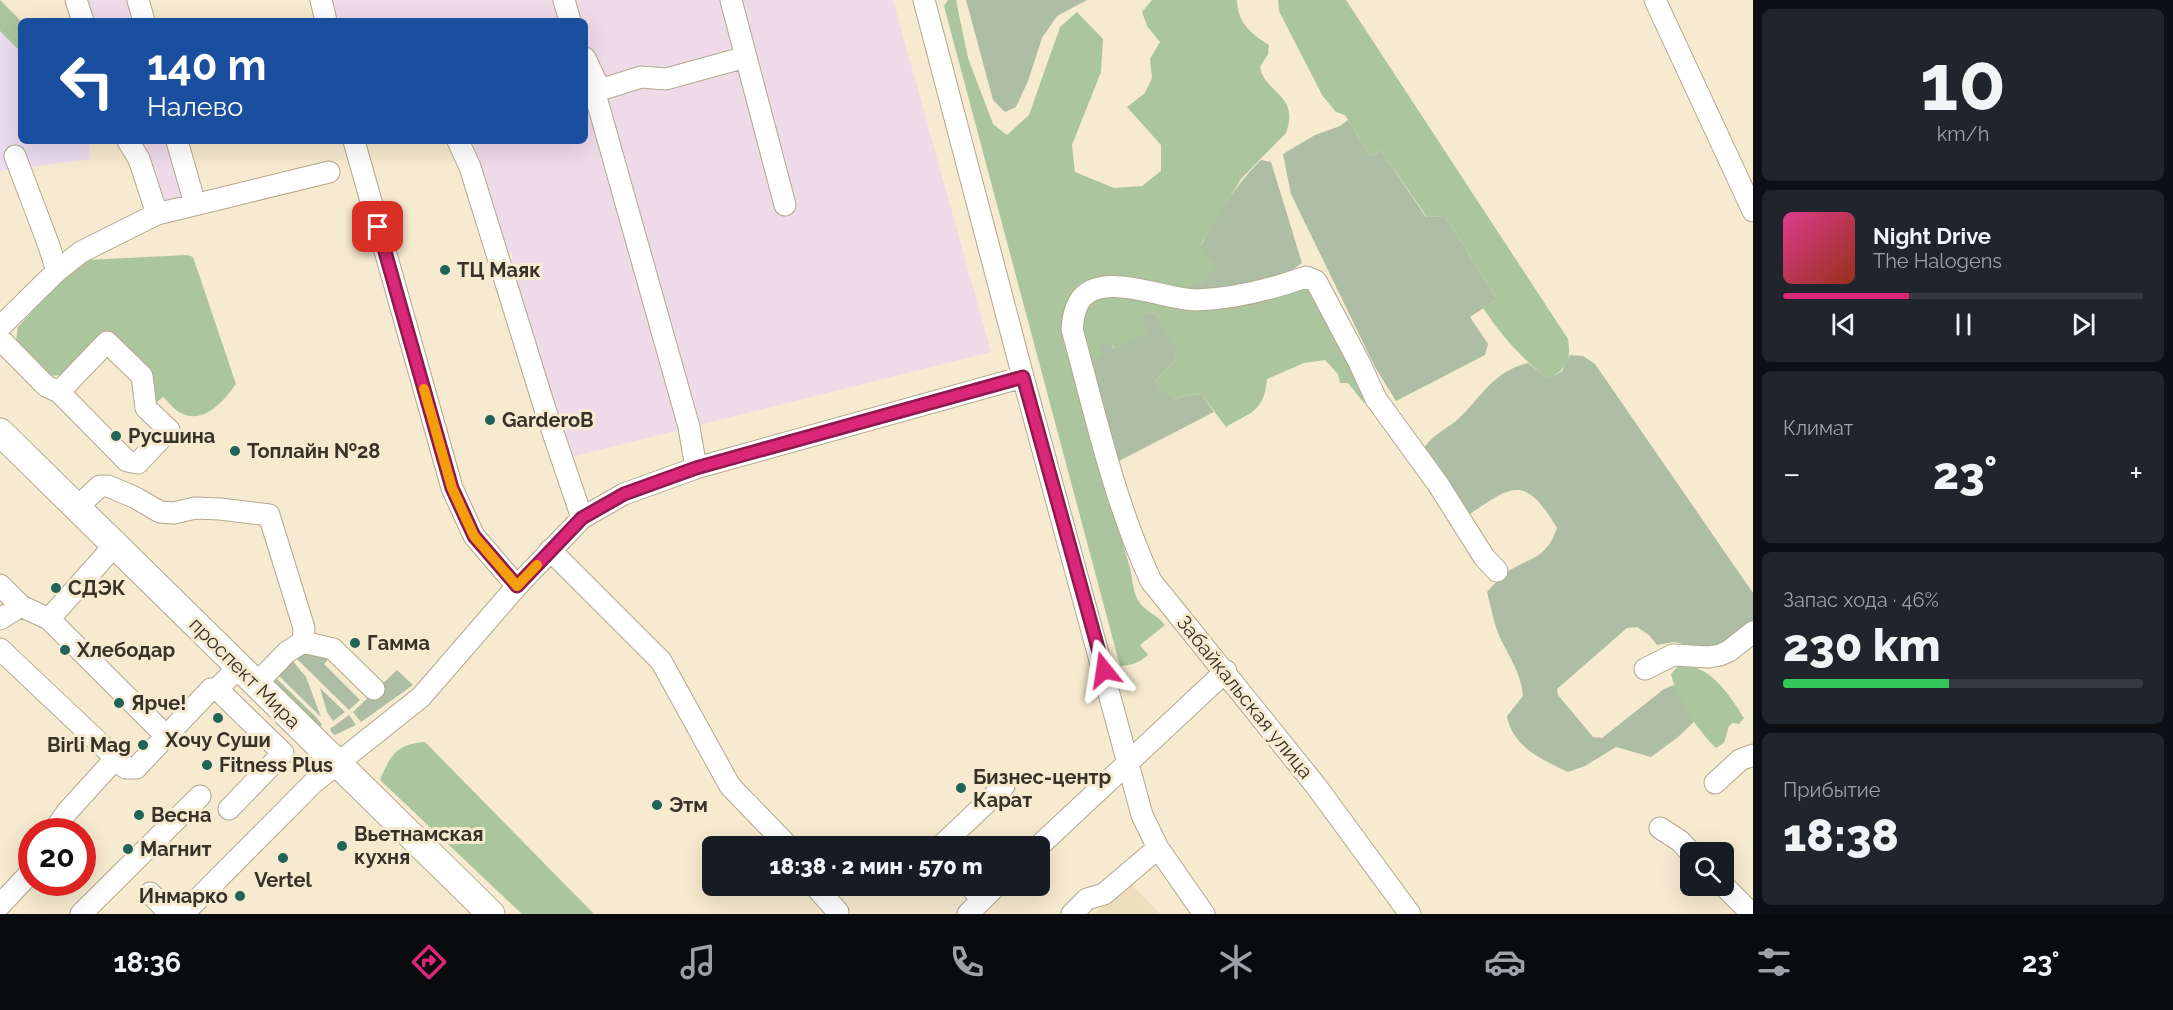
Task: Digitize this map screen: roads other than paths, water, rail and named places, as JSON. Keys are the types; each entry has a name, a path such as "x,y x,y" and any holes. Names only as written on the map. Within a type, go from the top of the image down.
{"main road":[{"name":"проспект Мира","path":"0,432 248,675 481,911"}],"street":[{"path":"76,0 81,18"},
{"path":"138,0 143,18"},
{"path":"321,0 325,18"},
{"path":"564,0 569,18"},
{"path":"731,0 785,205"},
{"path":"924,0 1142,815 1158,848 1204,914"},
{"path":"1655,0 1753,211"},
{"path":"594,94 641,77 666,79 746,57"},
{"path":"588,70 689,427 696,468"},
{"path":"130,144 139,159 157,214"},
{"path":"178,144 195,204"},
{"path":"355,144 452,488 474,536 517,586"},
{"path":"459,144 470,167 545,409 582,518"},
{"path":"15,156 57,272"},
{"path":"59,392 107,342 141,376 146,408 169,430 138,464 127,461 59,392 46,386 2,322 81,252 157,214 329,172"},
{"name":"Забайкальская улица","path":"1410,914 1316,786 1226,671 1151,581 1136,547 1110,466 1072,329 1079,301 1090,291 1105,286 1153,291 1196,300 1271,290 1306,277 1316,281 1376,399 1438,484 1484,557 1497,571"},
{"path":"183,914 272,834 336,764 421,697 517,586 582,518 624,494 696,468 1023,377"},
{"path":"116,490 116,478 127,461"},
{"path":"76,508 100,486 108,486 160,512 174,513 195,508 220,508 269,514 304,628 303,642"},
{"path":"49,619 114,546"},
{"path":"550,550 661,661 730,786 778,836"},
{"path":"0,585 21,606 49,619 166,736"},
{"path":"0,619 21,606"},
{"path":"1645,669 1673,655 1709,657 1720,655 1729,651 1753,632"},
{"path":"0,649 126,768 136,768 211,688 217,689 248,675 303,642 333,649 374,689"},
{"path":"1048,836 1226,671"},
{"path":"217,689 283,753 229,809"},
{"path":"1715,783 1740,760 1753,755"},
{"path":"63,818 116,758"},
{"path":"952,836 1004,786"},
{"path":"81,914 200,796"},
{"path":"1660,828 1681,842"},
{"path":"1072,914 1087,899 1104,894 1158,848"},
{"path":"3,895 18,883"},
{"path":"150,893 170,914"},
{"path":"824,896 838,912 836,914"},
{"path":"1734,896 1752,914"}],"place":[{"name":"ТЦ Маяк","path":"445,270"},
{"name":"GarderoB","path":"490,420"},
{"name":"Русшина","path":"116,436"},
{"name":"Топлайн №28","path":"235,451"},
{"name":"СДЭК","path":"56,588"},
{"name":"Гамма","path":"355,643"},
{"name":"Хлебодар","path":"65,650"},
{"name":"Ярче!","path":"119,703"},
{"name":"Хочу Суши","path":"218,718"},
{"name":"Birli Mag","path":"143,745"},
{"name":"Fitness Plus","path":"207,765"},
{"name":"Бизнес-центр Карат","path":"961,788"},
{"name":"Этм","path":"657,805"},
{"name":"Весна","path":"139,815"},
{"name":"Вьетнамская кухня","path":"342,846"},
{"name":"Магнит","path":"128,849"},
{"name":"Vertel","path":"283,858"},
{"name":"Инмарко","path":"240,896"}]}
